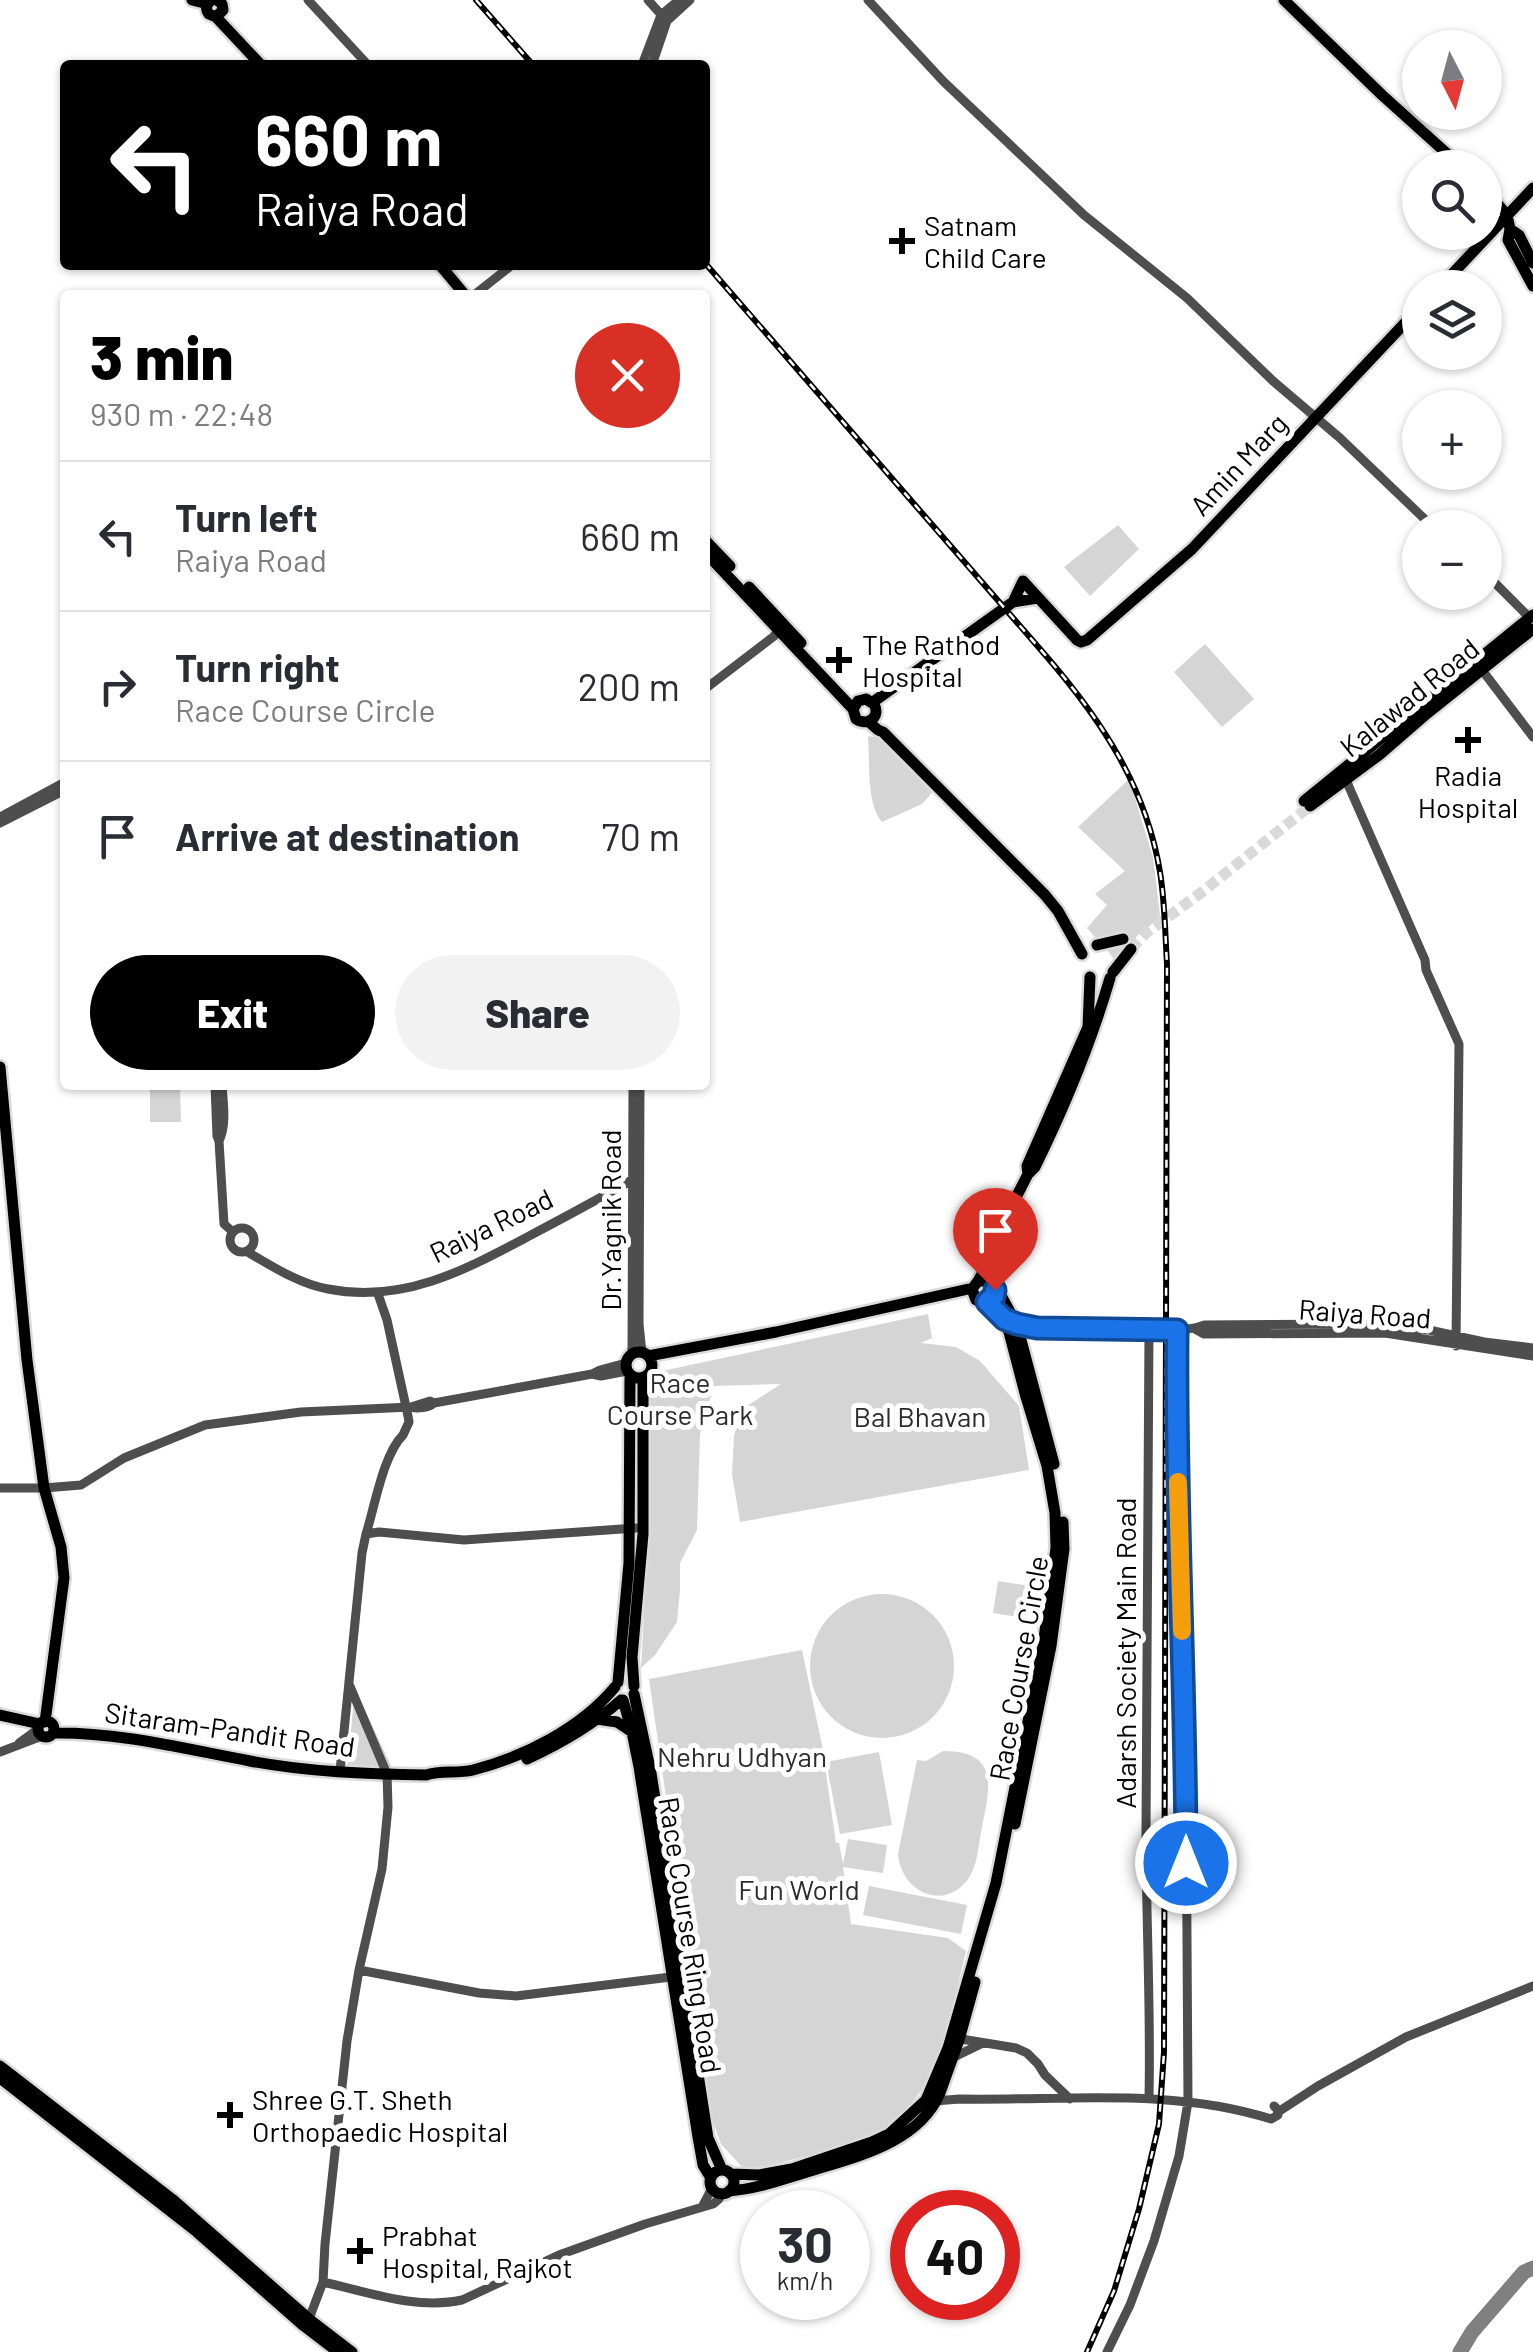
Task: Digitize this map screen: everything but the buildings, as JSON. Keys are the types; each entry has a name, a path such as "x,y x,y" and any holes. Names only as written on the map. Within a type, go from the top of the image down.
{"main road":[{"path":"192,0 216,4 230,30 257,60"},
{"path":"1284,0 1443,150"},
{"path":"1455,270 1533,188"},
{"path":"1502,209 1510,229 1508,240 1533,286"},
{"path":"1510,229 1520,236 1533,263"},
{"path":"444,270 461,290"},
{"name":"Amin Marg","path":"1038,598 1084,641 1095,636 1192,549 1402,325"},
{"path":"710,546 782,628"},
{"path":"710,557 856,705 858,720 873,712 886,694 1014,602 1038,598"},
{"path":"1014,602 1023,580 1038,598"},
{"name":"Kalawad Road","path":"1532,620 1482,670 1346,780 1310,803 1366,751 1532,620"},
{"path":"856,705 866,699 878,730 930,778 1058,911 1082,954"},
{"path":"635,1364 928,1300 976,1284 988,1281 994,1287 994,1296 987,1302 976,1300 976,1284 1028,1174 1048,1141 1127,944 1098,945"},
{"path":"1028,1174 1027,1166 1088,1026 1090,977"},
{"path":"0,1067 27,1360 44,1488 64,1570 45,1728"},
{"name":"Race Course Circle","path":"952,2048 1002,1885 1052,1646 1064,1549 1056,1476 1017,1324 994,1287 988,1264"},
{"name":"Race Course Circle","path":"952,2048 1005,1843 1043,1646 1056,1548 1047,1466 1004,1319 987,1302"},
{"name":"Race Course Ring Road","path":"635,1364 637,1528 624,1692 677,1976"},
{"path":"426,1776 486,1774 532,1757 597,1719 624,1692"},
{"name":"Race Course Ring Road","path":"624,1692 653,1787 703,2164 721,2182"},
{"name":"Sitaram-Pandit Road","path":"0,1714 72,1733 140,1740 286,1766 426,1776 476,1770 524,1752 624,1692"},
{"path":"597,1719 617,1722 632,1732"},
{"path":"721,2182 754,2188 867,2153 906,2132 921,2120 952,2048"},
{"path":"0,2062 338,2352"},
{"path":"0,2080 172,2199 352,2352"}],"street":[{"path":"308,0 363,60"},
{"path":"648,0 664,18"},
{"path":"644,60 652,32 679,0"},
{"path":"653,60 664,18 690,0"},
{"path":"868,0 943,81 1084,215 1187,298 1415,510"},
{"path":"480,290 506,270"},
{"path":"1502,590 1532,620"},
{"path":"710,685 782,628"},
{"path":"1482,670 1533,737"},
{"path":"1346,780 1459,1044 1456,1342"},
{"path":"0,820 60,789"},
{"path":"219,1090 224,1226 235,1231 247,1230 252,1235 249,1246 238,1251 232,1246 230,1238 235,1231"},
{"name":"Dr.Yagnik Road","path":"635,1364 636,1090"},
{"name":"Raiya Road","path":"249,1246 261,1258 322,1288 378,1294 432,1283 478,1264 636,1178"},
{"path":"340,1771 363,1542 408,1410 378,1294"},
{"name":"Raiya Road","path":"1004,1319 1037,1328 1149,1330 1195,1329 1204,1325 1359,1324 1429,1330 1456,1342 1533,1356"},
{"name":"Adarsh Society Main Road","path":"1149,1330 1146,1667 1149,2097"},
{"path":"1108,2352 1154,2241 1179,2156 1188,2102 1177,1330"},
{"name":"Raiya Road","path":"1456,1342 1533,1348"},
{"path":"0,1488 89,1482 124,1458 205,1424 302,1412 408,1410 592,1374 601,1376 635,1364"},
{"path":"366,1534 464,1540 637,1528"},
{"path":"309,2319 323,2282 346,2056 359,1970 382,1869 388,1807 387,1774 349,1684"},
{"path":"0,1752 45,1728"},
{"path":"359,1970 479,1993 516,1996 677,1976"},
{"path":"933,2096 1149,2097 1244,2111 1271,2111 1406,2037 1533,1986"},
{"path":"952,2048 981,2044"},
{"path":"952,2048 981,2044 1028,2053 1070,2099"},
{"path":"323,2282 390,2298 448,2304 478,2295 559,2255 719,2199 721,2182"}],"green space":[{"path":"1118,525 1139,549 1090,596 1064,567"},
{"path":"1205,644 1254,699 1222,727 1174,672"},
{"path":"868,736 882,736 932,793 922,804 882,822 871,793"},
{"path":"1129,779 1153,857 1160,915 1116,962 1087,928 1107,905 1095,894 1125,871 1078,827"},
{"path":"150,1090 180,1090 181,1122 150,1122"},
{"name":"Bal Bhavan","path":"928,1314 932,1338 921,1343 956,1347 980,1361 1019,1406 1029,1470 740,1522 732,1474 734,1436 741,1410 781,1384 714,1386 700,1434 697,1530 680,1563 677,1622 655,1655 641,1668 651,1385 662,1371"},
{"path":"998,1581 1030,1586 1025,1618 993,1613"},
{"path":"882,1594 910,1599 933,1615 949,1638 954,1666 949,1694 933,1717 910,1733 882,1738 854,1733 831,1717 815,1694 810,1666 815,1638 831,1615 854,1599"},
{"path":"802,1650 843,1864 848,1839 887,1845 883,1873 843,1867 851,1924 948,1938 966,1951 941,2056 900,2118 844,2146 769,2166 743,2168 721,2144 712,2119 693,2010 649,1679"},
{"path":"355,1689 395,1774 347,1771"},
{"path":"943,1751 974,1757 987,1774 988,1785 972,1872 953,1893 941,1896 929,1895 908,1881 898,1854 917,1760 926,1761"},
{"path":"879,1752 892,1825 840,1834 826,1762"},
{"path":"869,1886 967,1905 961,1934 863,1915"}],"taxiway":[{"path":"1460,2352 1472,2332 1524,2272 1533,2268"}],"tunnel":[{"path":"1131,949 1146,933 1310,806"}],"railway":[{"path":"476,0 529,60"},
{"path":"710,269 1086,706 1133,783 1160,872 1167,964 1164,2052 1159,2124 1139,2209 1114,2291 1087,2352"}],"slow traffic":[{"path":"1178,1482 1182,1631"}],"place":[{"name":"Satnam Child Care","path":"902,241"},
{"name":"The Rathod Hospital","path":"839,660"},
{"name":"Radia Hospital","path":"1468,740"},
{"name":"Shree G.T. Sheth Orthopaedic Hospital","path":"230,2115"},
{"name":"Prabhat Hospital, Rajkot","path":"360,2251"}],"route":[{"path":"995,1290 987,1302 1004,1319 1017,1324 1037,1328 1177,1330 1186,1863"}],"park label":[{"name":"Race Course Park","path":"680,1398"},
{"name":"Nehru Udhyan","path":"742,1756"},
{"name":"Fun World","path":"799,1889"}]}
